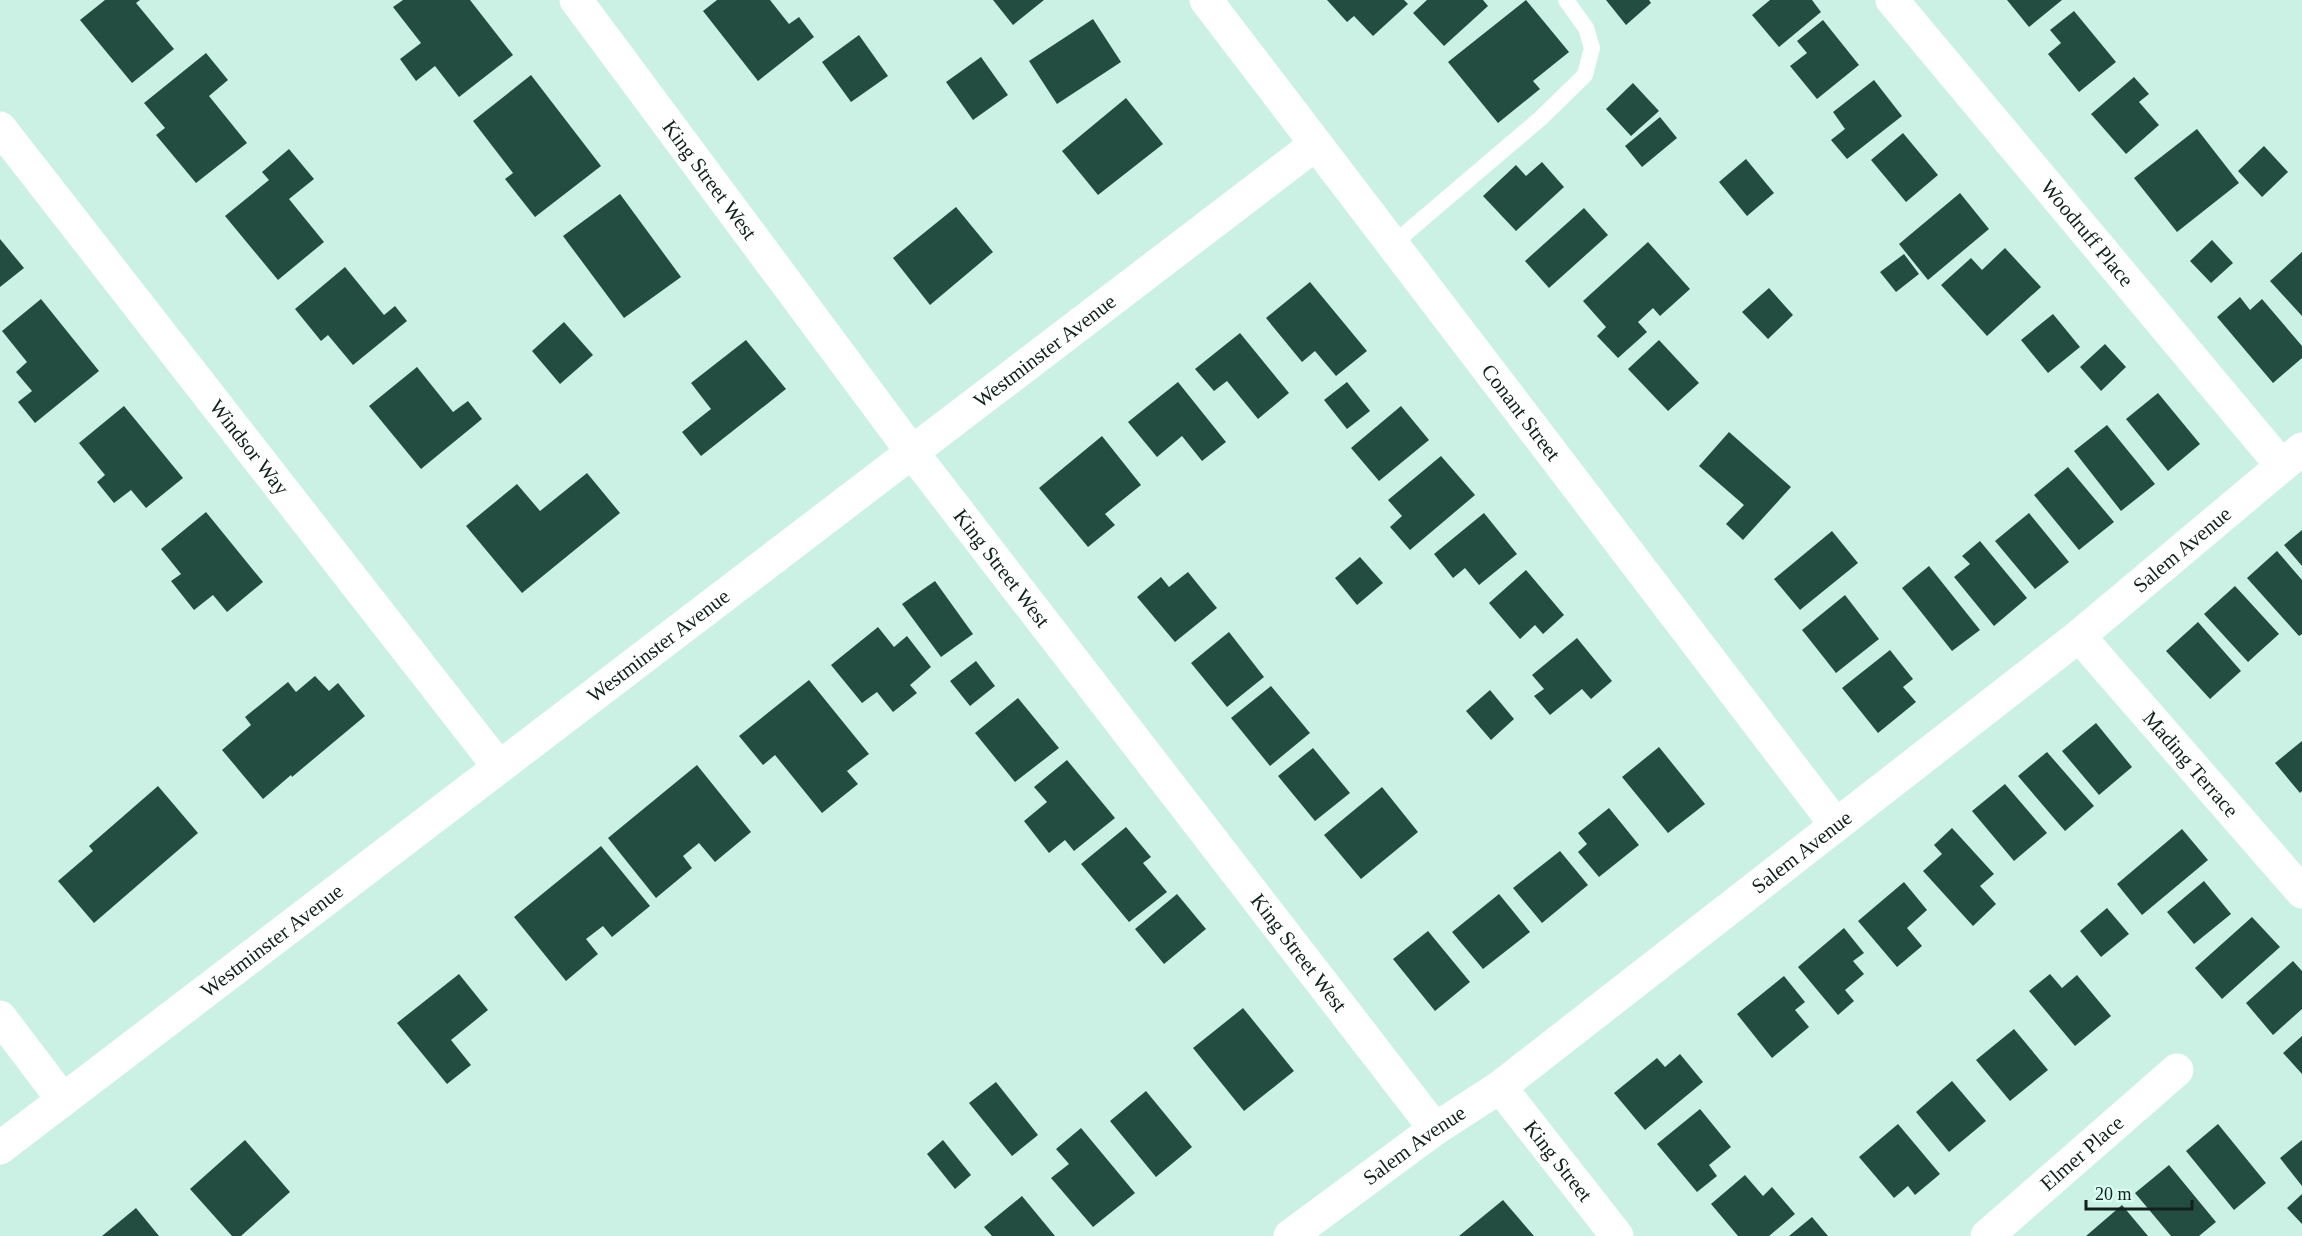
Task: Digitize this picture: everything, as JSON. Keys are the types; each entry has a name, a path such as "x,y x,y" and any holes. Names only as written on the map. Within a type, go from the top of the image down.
{"street":[{"name":"King Street West","path":"576,0 912,452 1436,1129"},
{"name":"Conant Street","path":"1206,0 1836,825"},
{"name":"Woodruff Place","path":"1892,0 2292,458"},
{"name":"Windsor Way","path":"0,128 499,768"},
{"name":"Westminster Avenue","path":"0,1148 1316,144"},
{"name":"Salem Avenue","path":"1290,1236 1436,1129 1500,1087 2079,636 2292,458"},
{"name":"Mading Terrace","path":"2079,636 2302,892"},
{"path":"0,1017 63,1100"},
{"name":"Elmer Place","path":"1987,1236 2177,1070"},
{"name":"King Street","path":"1500,1087 1617,1236"}],"lane":[{"path":"1393,244 1541,118 1585,75 1592,48 1586,27 1566,0"}],"building":[{"path":"105,0 140,0 136,3 174,49 132,83 80,20"},
{"path":"403,0 470,0 513,55 459,97 435,66 416,81 400,59 421,43 393,7"},
{"path":"717,0 770,0 789,24 799,17 814,37 758,81 703,11"},
{"path":"993,0 1044,0 1013,25"},
{"path":"1327,0 1404,0 1408,4 1373,36 1354,16 1347,22"},
{"path":"1427,0 1483,0 1488,6 1444,46 1413,13"},
{"path":"1526,0 1569,52 1533,81 1540,89 1498,123 1448,62"},
{"path":"1606,0 1649,0 1651,3 1626,25"},
{"path":"1770,0 1812,0 1821,12 1779,47 1752,15"},
{"path":"2007,0 2062,0 2029,27"},
{"path":"2074,11 2116,62 2079,92 2048,54 2061,43 2050,30"},
{"path":"1093,19 1121,62 1057,104 1029,61"},
{"path":"1823,20 1859,65 1817,99 1790,66 1807,53 1797,41"},
{"path":"859,35 888,76 851,102 822,62"},
{"path":"206,53 228,80 209,96 247,143 196,183 156,135 165,128 144,103"},
{"path":"981,57 1008,95 973,120 946,82"},
{"path":"531,75 601,166 535,217 505,179 513,173 473,121"},
{"path":"2134,77 2149,94 2139,102 2159,125 2126,154 2091,114"},
{"path":"1874,80 1902,116 1847,159 1831,140 1845,129 1833,112"},
{"path":"1633,83 1659,111 1631,136 1606,109"},
{"path":"1126,98 1163,144 1098,195 1062,151"},
{"path":"1660,117 1677,138 1642,167 1625,146"},
{"path":"2197,129 2239,183 2177,232 2134,178"},
{"path":"1903,133 1938,175 1906,202 1871,160"},
{"path":"2264,146 2288,172 2262,197 2238,171"},
{"path":"289,149 314,179 289,199 324,242 278,280 225,216 269,180 262,172"},
{"path":"1746,159 1774,193 1747,216 1719,182"},
{"path":"1542,162 1564,187 1516,231 1483,196 1516,165 1526,176"},
{"path":"1960,193 1989,229 1928,280 1899,244"},
{"path":"620,194 681,277 624,318 563,236"},
{"path":"956,207 993,252 930,305 893,258"},
{"path":"1584,208 1608,235 1549,288 1525,261"},
{"path":"0,239 24,268 0,287"},
{"path":"2212,240 2233,263 2211,283 2190,261"},
{"path":"1648,242 1690,289 1660,316 1653,308 1638,322 1647,332 1618,358 1597,336 1606,327 1583,301"},
{"path":"2005,248 2041,287 1987,336 1941,285 1971,258 1982,270"},
{"path":"2302,252 2302,316 2270,281"},
{"path":"1904,254 1919,274 1896,292 1880,272"},
{"path":"345,267 384,315 395,306 407,321 353,365 328,335 321,341 295,309"},
{"path":"1310,282 1367,351 1336,376 1315,351 1302,362 1266,318"},
{"path":"1769,288 1793,315 1768,339 1742,312"},
{"path":"2240,297 2250,310 2262,299 2302,346 2302,358 2273,383 2217,317"},
{"path":"41,299 99,371 35,423 18,402 32,391 16,372 27,362 2,331"},
{"path":"2053,314 2080,347 2048,373 2021,340"},
{"path":"564,322 593,355 560,384 532,351"},
{"path":"1240,333 1289,393 1258,419 1227,381 1214,391 1195,369"},
{"path":"746,340 786,389 701,456 682,432 711,409 691,383"},
{"path":"1659,340 1699,383 1668,411 1628,369"},
{"path":"2105,344 2126,367 2101,391 2080,367"},
{"path":"417,367 453,412 468,401 482,419 421,469 369,406"},
{"path":"1178,382 1226,442 1202,461 1182,436 1157,457 1128,422"},
{"path":"1347,382 1370,411 1347,429 1324,400"},
{"path":"2158,393 2200,444 2168,471 2126,419"},
{"path":"124,406 183,478 146,508 131,490 114,503 97,482 105,475 79,443"},
{"path":"1401,406 1429,440 1379,481 1351,448"},
{"path":"2107,425 2155,484 2121,511 2074,451"},
{"path":"1729,432 1791,487 1743,540 1726,524 1744,505 1699,466"},
{"path":"1102,436 1141,485 1105,514 1115,525 1088,547 1039,488"},
{"path":"1441,456 1475,495 1410,550 1390,527 1402,516 1388,500"},
{"path":"2068,467 2114,522 2079,550 2034,495"},
{"path":"587,473 620,513 522,593 466,526 517,484 540,511"},
{"path":"206,512 263,582 227,612 213,595 194,610 171,581 181,574 161,549"},
{"path":"1484,513 1517,554 1479,585 1465,568 1453,578 1434,554"},
{"path":"2029,513 2069,562 2035,589 1995,541"},
{"path":"2302,530 2302,566 2284,545"},
{"path":"1832,531 1858,563 1800,610 1774,579"},
{"path":"1980,541 2027,598 1994,626 1954,577 1970,564 1962,556"},
{"path":"2277,551 2302,580 2302,634 2299,636 2247,578"},
{"path":"1360,557 1383,583 1357,605 1335,578"},
{"path":"1929,566 1980,630 1952,651 1902,588"},
{"path":"1526,570 1564,615 1543,634 1535,625 1520,639 1489,603"},
{"path":"1188,572 1217,608 1175,642 1137,597 1161,577 1169,587"},
{"path":"935,581 973,634 941,657 902,604"},
{"path":"2235,586 2279,634 2248,662 2204,614"},
{"path":"1845,595 1879,639 1836,673 1802,630"},
{"path":"2198,622 2241,671 2210,699 2166,651"},
{"path":"878,627 894,647 907,636 931,667 910,685 917,693 893,712 877,692 862,703 831,665"},
{"path":"1229,632 1264,677 1227,707 1191,663"},
{"path":"1577,638 1612,681 1591,699 1582,689 1550,715 1534,696 1544,689 1532,675"},
{"path":"1890,650 1913,679 1903,687 1916,702 1878,733 1842,688"},
{"path":"976,661 995,686 970,706 950,681"},
{"path":"315,676 329,691 338,683 365,716 263,799 222,750 251,725 245,717 288,682 296,692"},
{"path":"809,680 869,754 847,771 858,784 822,813 775,755 763,765 739,736"},
{"path":"1271,686 1310,733 1270,766 1231,718"},
{"path":"1490,690 1514,719 1491,740 1466,711"},
{"path":"1018,698 1059,748 1015,782 975,733"},
{"path":"2096,723 2132,767 2099,795 2062,751"},
{"path":"2302,741 2302,791 2300,793 2275,763"},
{"path":"1659,747 1705,804 1668,833 1622,777"},
{"path":"1313,748 1350,793 1315,821 1278,776"},
{"path":"2047,752 2094,806 2065,831 2018,776"},
{"path":"1067,760 1115,818 1074,851 1065,840 1049,853 1024,821 1047,802 1034,787"},
{"path":"697,765 751,832 715,862 699,843 683,856 692,868 656,898 608,838"},
{"path":"2005,784 2047,833 2014,861 1972,811"},
{"path":"158,786 198,833 94,923 58,881 93,851 89,846"},
{"path":"1382,787 1418,832 1361,879 1324,835"},
{"path":"1609,808 1639,845 1599,877 1578,852 1587,844 1578,833"},
{"path":"1126,827 1151,857 1143,863 1167,892 1129,922 1081,864"},
{"path":"1952,828 1994,874 1980,886 1996,904 1973,926 1923,871 1942,854 1934,845"},
{"path":"2182,829 2208,860 2142,915 2117,884"},
{"path":"601,846 650,906 612,937 603,926 586,939 598,954 566,981 514,917"},
{"path":"1560,851 1588,885 1542,923 1513,888"},
{"path":"2204,881 2231,914 2194,944 2167,912"},
{"path":"1904,882 1927,910 1907,928 1922,946 1897,967 1858,921"},
{"path":"1177,894 1206,929 1164,964 1135,929"},
{"path":"1499,894 1530,932 1483,969 1452,932"},
{"path":"2107,908 2129,934 2101,957 2080,931"},
{"path":"2252,917 2280,947 2222,999 2195,968"},
{"path":"1844,928 1864,953 1853,961 1864,974 1845,990 1854,1001 1838,1015 1798,967"},
{"path":"1428,931 1470,982 1435,1011 1393,959"},
{"path":"2293,961 2302,971 2302,1009 2273,1035 2246,1003"},
{"path":"459,974 488,1010 451,1040 471,1065 447,1084 397,1023"},
{"path":"2050,974 2062,988 2077,975 2111,1016 2075,1046 2029,991"},
{"path":"1784,976 1805,1002 1795,1010 1809,1027 1772,1058 1737,1014"},
{"path":"1243,1008 1294,1071 1244,1111 1193,1048"},
{"path":"2014,1029 2048,1070 2010,1101 1976,1060"},
{"path":"2302,1036 2302,1074 2283,1053"},
{"path":"1680,1054 1703,1082 1645,1130 1614,1093 1657,1058 1665,1067"},
{"path":"1952,1081 1986,1121 1949,1152 1916,1112"},
{"path":"996,1082 1038,1135 1012,1156 969,1103"},
{"path":"1146,1091 1192,1147 1156,1177 1110,1121"},
{"path":"1700,1109 1731,1147 1709,1165 1717,1176 1697,1192 1657,1144"},
{"path":"1898,1124 1940,1174 1915,1195 1908,1186 1894,1198 1859,1157"},
{"path":"2218,1124 2266,1183 2234,1210 2186,1151"},
{"path":"1081,1128 1135,1193 1093,1227 1051,1178 1069,1164 1056,1149"},
{"path":"245,1140 290,1192 241,1236 232,1236 190,1189"},
{"path":"943,1140 971,1175 955,1189 927,1154"},
{"path":"2302,1140 2302,1186 2280,1158"},
{"path":"2169,1165 2216,1222 2199,1236 2171,1236 2135,1193"},
{"path":"1745,1175 1763,1196 1772,1187 1795,1214 1769,1236 1738,1236 1711,1204"},
{"path":"2302,1194 2302,1224 2287,1208"},
{"path":"1022,1196 1055,1236 992,1236 984,1227"},
{"path":"1503,1200 1534,1236 1459,1236"},
{"path":"2122,1205 2148,1236 2086,1236"},
{"path":"136,1208 159,1236 102,1236"},
{"path":"1812,1217 1828,1236 1789,1236"}]}
